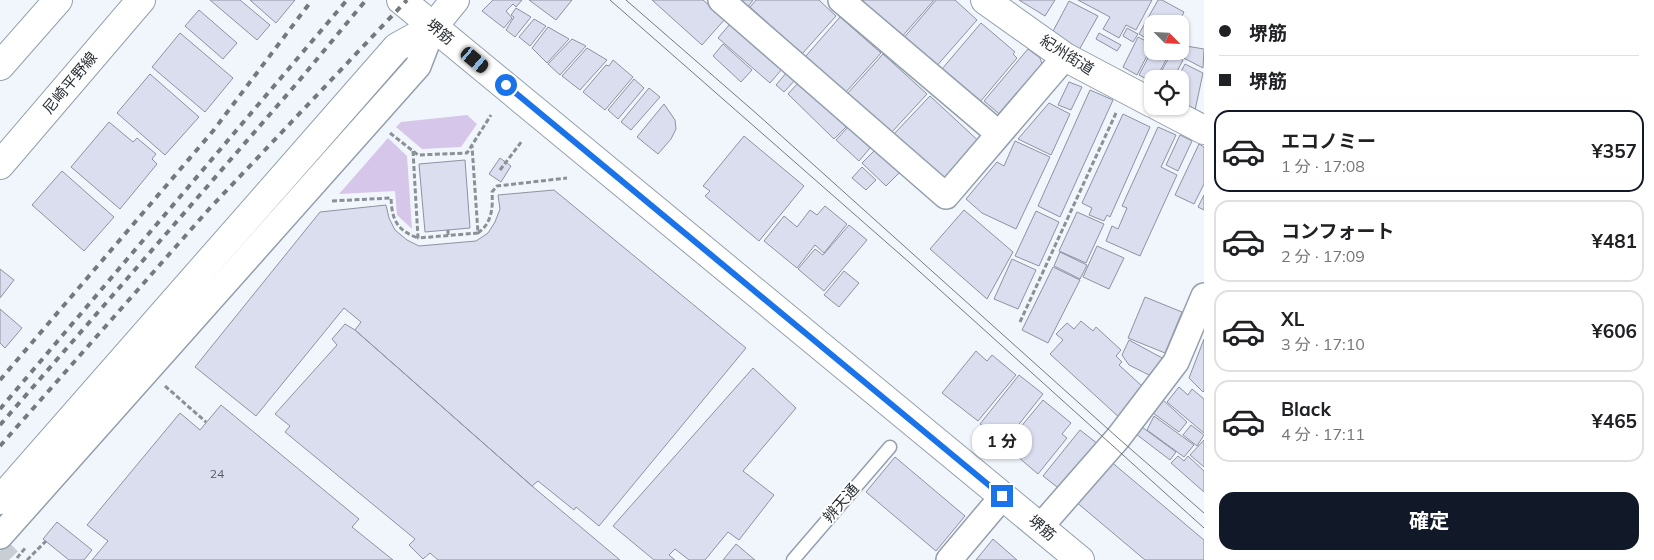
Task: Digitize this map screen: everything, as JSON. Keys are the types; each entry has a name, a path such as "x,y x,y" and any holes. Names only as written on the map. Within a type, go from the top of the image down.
{"street":[{"path":"0,66 58,0"},
{"name":"尼崎平野線","path":"0,165 141,0"},
{"name":"堺筋","path":"401,0 1080,560"},
{"path":"0,500 397,48 433,26 455,0"},
{"path":"720,0 946,196 1065,56"},
{"path":"841,0 999,134"},
{"name":"紀州街道","path":"985,0 1065,56 1144,99"},
{"path":"0,536 418,66 433,26"},
{"path":"1182,115 1203,123"},
{"path":"1041,526 1118,438 1176,362 1204,296"},
{"path":"949,560 1002,496"}],"lane":[{"name":"辨天通","path":"795,559 890,447"}],"path":[{"path":"1020,322 1126,89"},
{"path":"390,133 418,155 467,153 491,115"},
{"path":"500,170 522,141"},
{"path":"472,146 478,233"},
{"path":"413,152 418,238"},
{"path":"325,201 391,198 392,216 408,235 418,238 448,236 478,233 484,229 493,209 492,192 496,186 567,178"},
{"path":"448,230 448,236"},
{"path":"159,380 206,422"},
{"path":"27,560 46,541"}],"shaded area":[{"path":"467,115 477,124 461,147 422,149 396,127 401,122"},
{"path":"388,138 407,156 412,229 397,215 395,191 339,194"}],"building":[{"path":"210,0 240,0 270,25 257,40"},
{"path":"250,0 295,0 276,23"},
{"path":"493,0 522,0 516,7 513,4 506,11 512,18 504,28 482,11"},
{"path":"529,0 572,0 556,20"},
{"path":"652,0 703,0 725,19 702,45"},
{"path":"738,0 753,0 747,8"},
{"path":"756,0 819,0 836,16 802,54 750,7"},
{"path":"864,0 934,0 900,39 860,5"},
{"path":"936,0 955,0 977,20 934,69 902,40"},
{"path":"1019,0 1055,0 1045,16"},
{"path":"1078,0 1152,0 1136,30 1126,25 1119,38 1103,29 1110,17"},
{"path":"1158,0 1162,0 1184,12 1182,15 1150,15"},
{"path":"1069,1 1098,16 1079,50 1051,35"},
{"path":"516,8 531,17 515,37 506,30 514,17 511,15"},
{"path":"199,10 237,43 223,59 185,26"},
{"path":"840,17 881,53 846,92 805,57"},
{"path":"534,19 546,26 530,46 519,37"},
{"path":"981,23 1015,52 1013,54 1017,58 980,102 942,69"},
{"path":"730,24 782,69 770,83 718,38"},
{"path":"1144,25 1144,37 1139,34"},
{"path":"548,27 569,39 547,63 532,48"},
{"path":"1127,28 1138,34 1133,42 1123,36"},
{"path":"180,33 233,78 205,112 152,67"},
{"path":"1099,33 1121,45 1117,51 1096,39"},
{"path":"1138,37 1144,40 1145,60 1137,75 1123,67"},
{"path":"572,39 586,46 560,75 548,64"},
{"path":"723,44 752,70 741,82 713,56"},
{"path":"1189,46 1204,49 1203,68 1188,60"},
{"path":"587,48 607,60 580,90 562,76"},
{"path":"1028,49 1040,58 1042,64 1037,70 1040,72 1003,117 984,101"},
{"path":"883,54 927,94 891,133 847,94"},
{"path":"613,60 633,77 605,110 583,92 606,65 609,66"},
{"path":"1147,60 1166,60 1161,70 1144,70 1144,78 1139,75"},
{"path":"1168,60 1183,60 1178,70 1162,70"},
{"path":"1185,64 1203,73 1194,115 1189,112 1189,70 1182,70"},
{"path":"787,72 795,80 784,92 776,85"},
{"path":"150,74 199,117 165,155 117,113"},
{"path":"634,79 644,88 618,119 608,110"},
{"path":"799,82 846,127 834,139 788,94"},
{"path":"1069,82 1082,87 1071,110 1058,105"},
{"path":"649,88 660,97 631,130 621,122"},
{"path":"1090,90 1113,100 1060,217 1038,206"},
{"path":"930,96 984,146 948,186 893,135"},
{"path":"1049,103 1070,114 1051,155 1018,139"},
{"path":"664,104 675,120 676,129 671,139 658,154 637,137"},
{"path":"1123,114 1150,127 1110,217 1107,215 1104,221 1089,215 1092,208 1082,203"},
{"path":"109,122 133,142 137,138 156,154 152,159 157,164 120,209 71,167"},
{"path":"848,127 870,148 859,161 836,140"},
{"path":"1158,127 1176,135 1161,167 1177,175 1140,256 1106,241 1112,226 1118,229 1127,208 1122,206"},
{"path":"1180,135 1192,141 1178,171 1166,165"},
{"path":"744,136 804,186 759,241 705,196 710,191 703,186"},
{"path":"1015,141 1050,157 1016,229 982,213 966,199 997,162 1004,166"},
{"path":"1199,144 1204,147 1204,184 1194,204 1175,195"},
{"path":"876,149 900,172 886,186 862,163"},
{"path":"500,158 511,166 501,182 489,174"},
{"path":"465,160 470,228 425,232 419,164"},
{"path":"862,167 876,180 866,190 852,178"},
{"path":"62,171 114,217 84,251 32,205"},
{"path":"554,190 746,348 599,526 576,507 574,510 538,481 532,486 355,330 361,322 344,308 256,416 195,367 320,212 386,205 389,218 395,230 407,240 419,246 476,241 488,233 495,222 500,209 498,195"},
{"path":"1204,195 1204,210 1198,207"},
{"path":"825,206 847,224 824,253 815,245 797,268 764,241 784,216 797,227 810,210 817,215"},
{"path":"964,210 1013,252 987,299 930,249"},
{"path":"1036,211 1059,222 1039,266 1015,256"},
{"path":"1077,212 1104,224 1086,263 1059,251"},
{"path":"849,225 867,240 824,291 798,269 815,249 823,255"},
{"path":"1097,246 1124,258 1109,289 1083,277"},
{"path":"1060,252 1087,265 1080,279 1054,266"},
{"path":"1012,259 1036,270 1018,309 994,299"},
{"path":"1053,267 1080,280 1048,343 1022,330"},
{"path":"0,269 14,280 0,298"},
{"path":"844,271 859,283 839,307 824,295"},
{"path":"1145,297 1182,312 1165,353 1128,338"},
{"path":"0,309 22,328 5,348 0,343"},
{"path":"1081,321 1093,331 1096,327 1121,350 1116,356 1122,362 1119,365 1143,387 1122,420 1050,354 1063,340 1056,334 1067,323 1074,329"},
{"path":"345,324 355,330 532,486 620,560 438,560 430,553 423,559 409,545 415,539 285,432 290,426 275,414 337,345 332,339"},
{"path":"1204,339 1204,391 1203,392 1189,378"},
{"path":"1129,340 1164,359 1155,378 1129,365 1122,355"},
{"path":"976,351 987,361 992,355 1016,375 978,421 942,393"},
{"path":"753,368 796,408 743,471 774,495 739,540 728,532 705,560 689,560 675,549 669,555 675,560 654,560 613,526"},
{"path":"1019,375 1043,394 1004,443 980,424"},
{"path":"1179,387 1188,395 1192,389 1204,399 1204,433 1167,402"},
{"path":"1043,400 1071,423 1062,434 1067,438 1038,474 1005,446"},
{"path":"1163,400 1187,422 1179,432 1153,413"},
{"path":"221,405 359,519 352,527 393,560 92,560 108,541 87,525 180,413 200,430"},
{"path":"1154,416 1194,445 1184,457 1147,430"},
{"path":"1191,425 1204,435 1197,446 1183,435"},
{"path":"1142,427 1176,452 1170,460 1136,434"},
{"path":"1080,430 1098,444 1061,490 1043,476"},
{"path":"1204,440 1204,467 1190,455"},
{"path":"1178,456 1184,461 1188,456 1204,471 1204,492 1171,463"},
{"path":"895,457 965,516 936,551 866,492"},
{"path":"1109,460 1204,540 1204,560 1145,560 1075,501"},
{"path":"57,522 92,550 84,560 69,560 43,539"},
{"path":"993,539 1017,560 976,560"},
{"path":"736,544 755,560 723,560"}],"tunnel":[{"path":"0,551 9,560"}],"tram line":[{"path":"610,0 910,263 1204,528"},
{"path":"626,0 757,114 1204,513"}],"railway":[{"path":"0,380 213,131 312,0"},
{"path":"0,409 347,0"},
{"path":"0,425 298,82 366,0"},
{"path":"0,446 210,208 407,0"}],"route":[{"path":"506,85 1002,496"}]}
